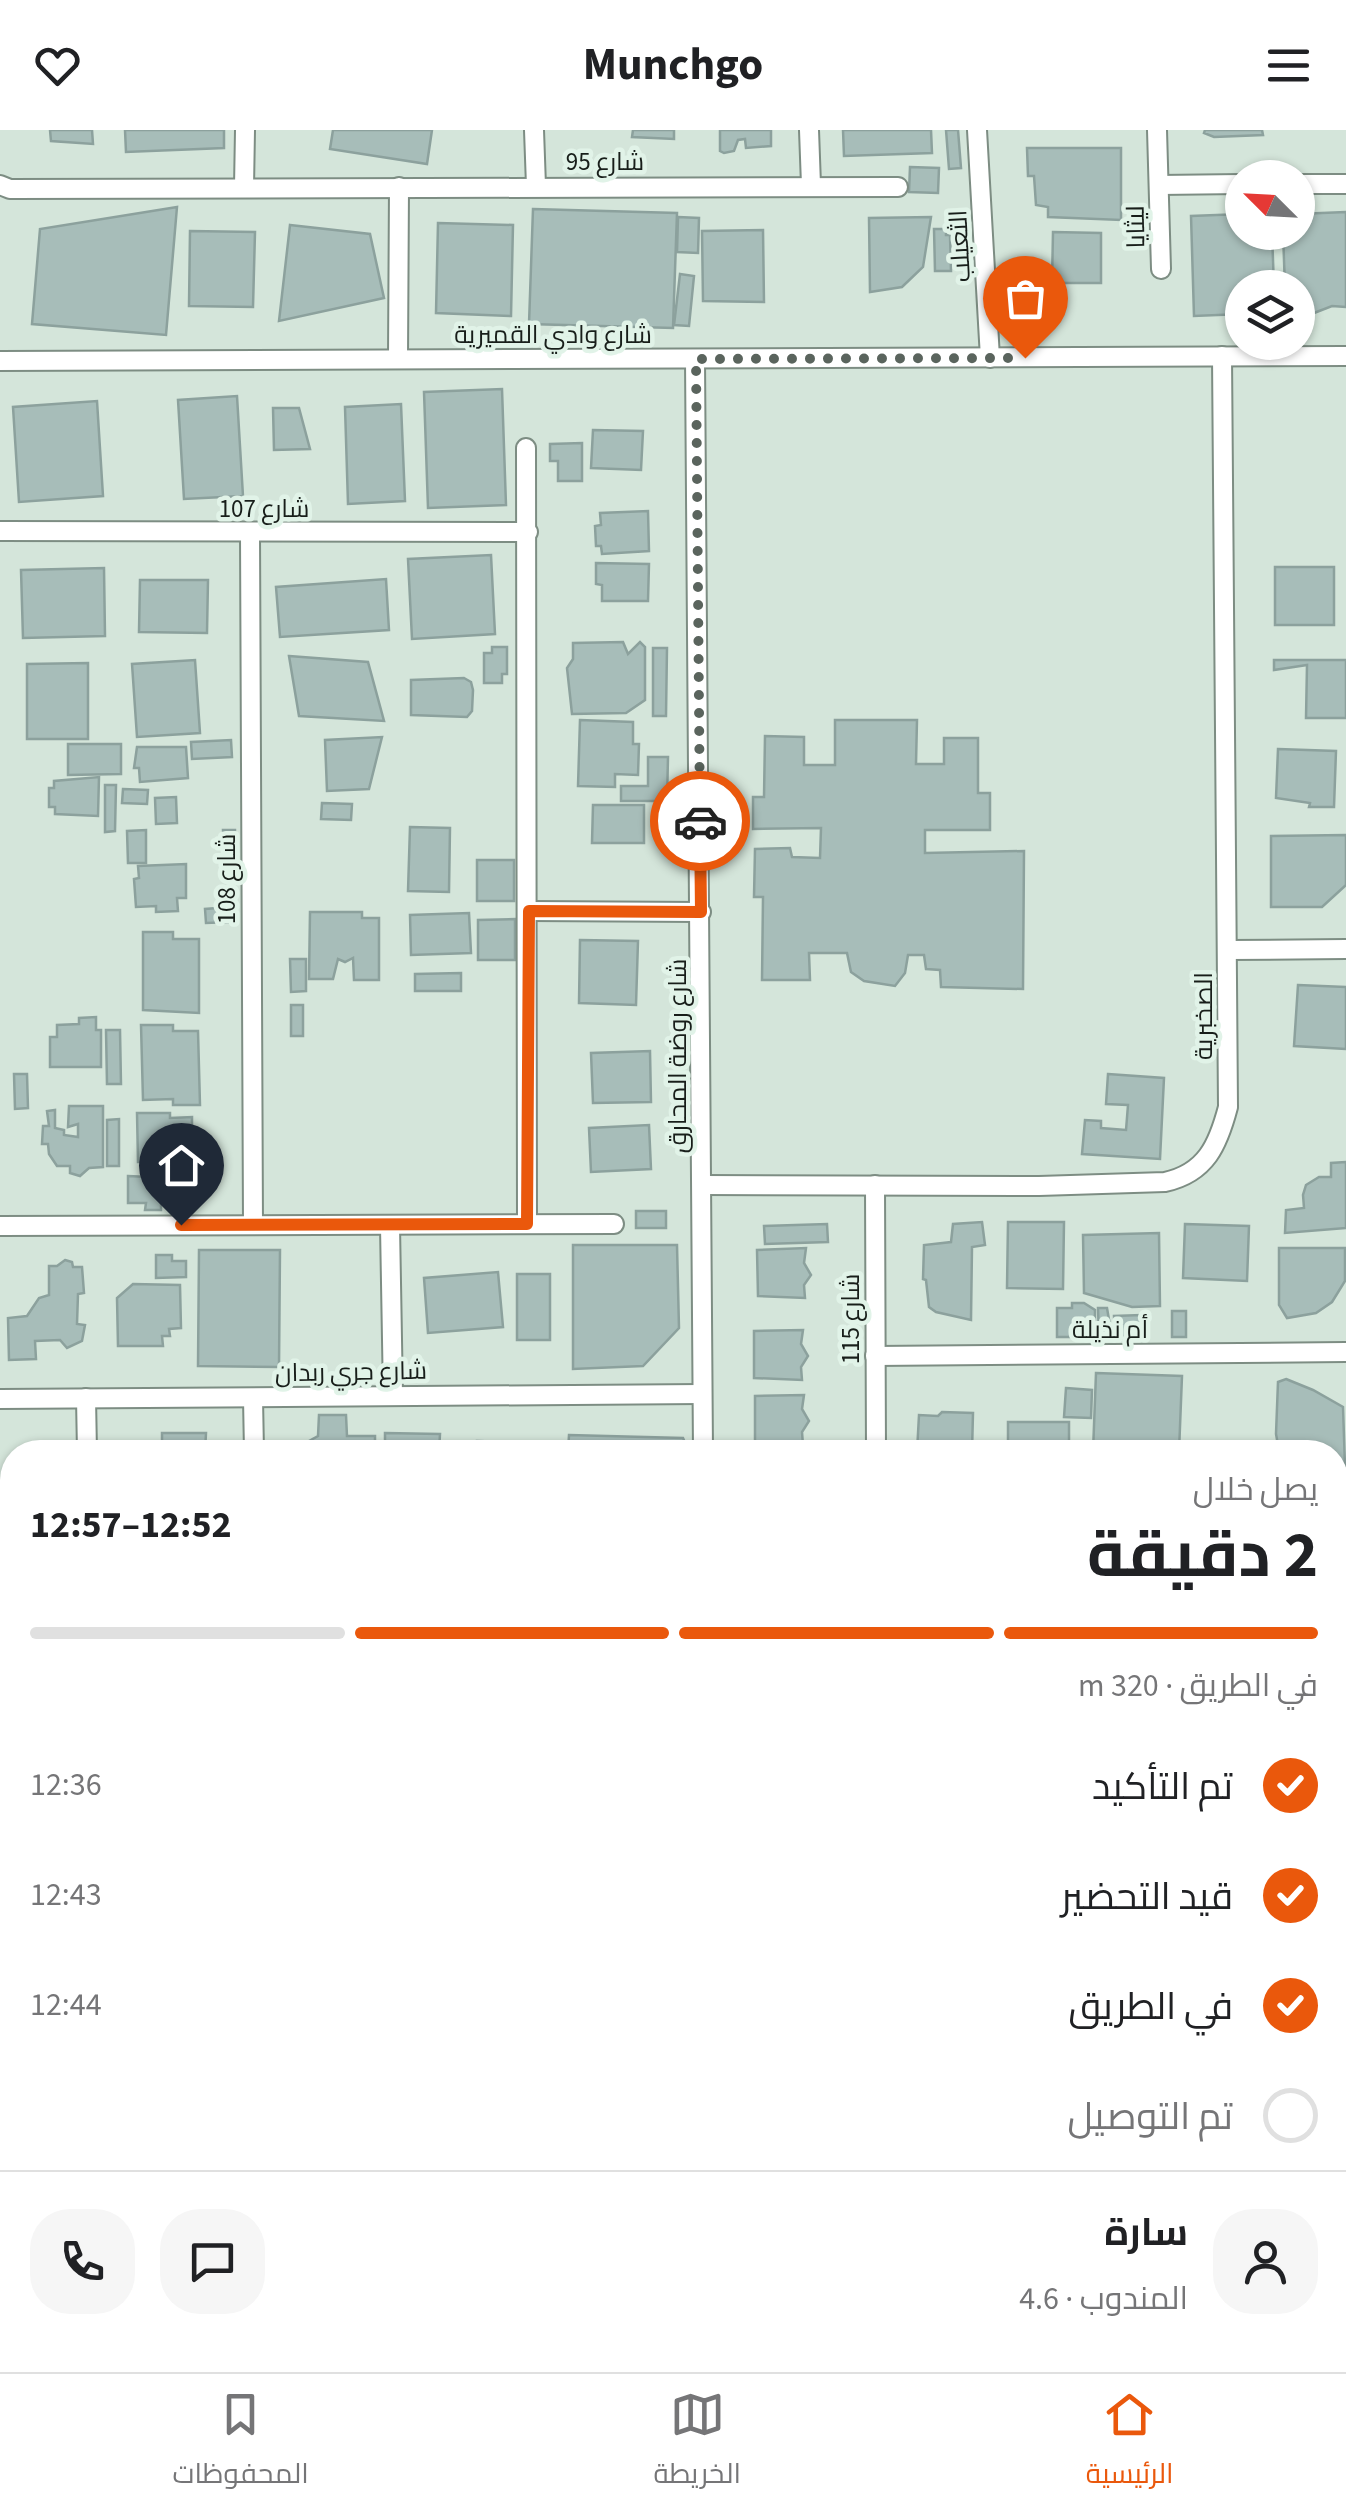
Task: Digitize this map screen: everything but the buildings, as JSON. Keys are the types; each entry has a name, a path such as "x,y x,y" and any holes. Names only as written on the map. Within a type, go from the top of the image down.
{"street":[{"path":"244,188 245,130"},
{"path":"534,130 536,186"},
{"path":"810,130 811,185"},
{"name":"الثعيلب","path":"978,130 990,358"},
{"name":"ليثايا","path":"1157,130 1161,269"},
{"name":"ليثايا","path":"1160,185 1225,184"},
{"path":"1315,184 1346,184"},
{"name":"شارع 95","path":"0,185 10,189 898,186"},
{"path":"398,358 399,188"},
{"name":"الصخبرية","path":"702,1185 1040,1186 1165,1182 1198,1169 1212,1153 1228,1107 1222,356"},
{"name":"شارع وادي القميرية","path":"0,361 1346,356"},
{"name":"شارع روضة المحارق","path":"696,359 703,1440"},
{"path":"526,448 527,1224"},
{"name":"شارع 107","path":"0,532 528,532"},
{"name":"شارع 108","path":"250,534 253,1224"},
{"path":"529,911 701,912"},
{"path":"1228,950 1346,949"},
{"name":"شارع 115","path":"875,1185 876,1440"},
{"path":"0,1226 614,1224"},
{"path":"390,1226 393,1396"},
{"name":"أم نذيلة","path":"876,1356 1346,1352"},
{"name":"شارع جري ربدان","path":"0,1399 702,1394"},
{"path":"86,1398 86,1440"},
{"path":"253,1398 254,1440"}],"way so far":[{"path":"700,821 696,359 1025,358"}],"route":[{"path":"181,1225 527,1224 529,911 701,912 700,821"}]}
